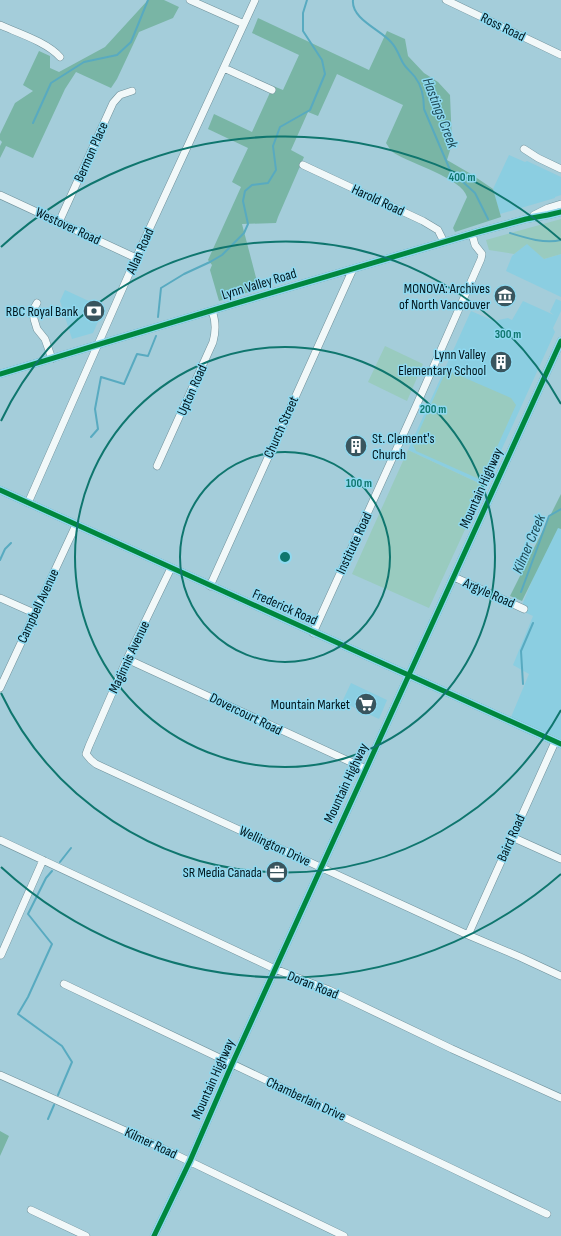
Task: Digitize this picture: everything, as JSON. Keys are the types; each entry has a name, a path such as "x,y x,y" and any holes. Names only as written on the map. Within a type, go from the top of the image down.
{"street":[{"path":"190,0 244,24"},
{"name":"Allan Road","path":"28,503 136,258 255,0"},
{"name":"Ross Road","path":"446,0 561,55"},
{"path":"0,24 45,45 54,50 60,56"},
{"path":"224,68 272,90"},
{"name":"Bermon Place","path":"59,222 113,103 120,95 132,91"},
{"path":"524,149 538,158 561,168"},
{"name":"Harold Road","path":"304,165 423,221 438,230 444,242"},
{"name":"Westover Road","path":"0,195 136,258"},
{"name":"Lynn Valley Road","path":"526,219 548,208 561,204"},
{"name":"Lynn Valley Road","path":"0,374 444,242 526,219 561,212"},
{"name":"Institute Road","path":"313,632 411,418 481,259 482,254 475,245 472,234"},
{"name":"Church Street","path":"210,586 353,269"},
{"path":"37,303 33,310 34,319 37,329 46,339 52,358"},
{"name":"Upton Road","path":"157,466 216,334 212,311"},
{"name":"Mountain Highway","path":"154,1236 190,1161 232,1064 561,341"},
{"name":"Frederick Road","path":"0,490 558,743"},
{"name":"Campbell Avenue","path":"0,688 76,525"},
{"name":"Maginnis Avenue","path":"89,746 127,659 170,568"},
{"name":"Argyle Road","path":"454,577 524,609"},
{"path":"0,598 34,613"},
{"name":"Dovercourt Road","path":"127,659 233,707 278,730 366,769"},
{"name":"Baird Road","path":"468,935 512,837 558,743"},
{"name":"Wellington Drive","path":"89,746 86,754 96,764 321,868 561,976"},
{"path":"512,837 561,859"},
{"name":"Doran Road","path":"0,840 275,969 329,990 452,1049 561,1098"},
{"path":"1,954 43,860"},
{"name":"Chamberlain Drive","path":"64,984 547,1214"},
{"name":"Kilmer Road","path":"0,1075 190,1161 344,1236"},
{"path":"31,1210 86,1236"}],"shaded area":[{"path":"509,155 525,162 527,161 561,177 561,195 500,214 493,189"},
{"path":"527,243 544,259 561,254 561,297 506,271 512,256"},
{"path":"65,290 104,308 93,333 72,339 60,301"},
{"path":"556,299 561,301 561,311 553,328 555,332 485,486 408,450 471,311 494,321 508,318 512,320 523,301 554,315 550,312"},
{"path":"557,520 561,522 561,739 511,717 529,674 513,665 533,616 520,610"},
{"path":"351,683 387,700 379,719 342,702"}],"green space":[{"path":"148,0 164,0 179,7 173,18 139,32 117,79 111,88 76,72 65,89 33,158 6,146 0,158 0,146 2,142 0,140 0,134 15,103 33,91 23,85 39,51 50,56 50,68 59,72 105,47"},
{"path":"258,18 369,70 387,31 405,39 408,56 424,73 438,82 450,95 452,144 447,160 493,189 501,217 455,232 453,228 467,197 463,190 456,184 435,172 394,153 386,143 403,105 337,74 318,116 308,112 291,150 304,157 276,223 242,224 259,289 219,301 210,270 212,265 208,260 241,187 232,182 248,148 208,129 214,114 252,132 273,86 283,90 299,55 252,33"},
{"path":"561,219 561,254 544,259 527,244 514,254 489,250 486,240"},
{"path":"385,346 423,364 407,401 368,382"},
{"path":"449,371 511,398 516,405 483,478 479,479 416,451 413,445 445,373"},
{"path":"408,450 485,486 429,608 352,574"},
{"path":"561,494 561,529 558,528 522,601 510,596"},
{"path":"0,1131 9,1136 0,1156"}],"waterway":[{"path":"33,123 51,83 84,62 117,55 131,42 148,0"},
{"path":"158,317 161,288 184,274 222,255 244,233 248,224 243,201 245,191 252,185 268,183 276,170 273,146 280,127 310,110 325,74 322,60 303,31 303,13 307,0"},
{"name":"Hastings Creek","path":"353,0 357,13 393,44 404,65 415,77 422,92 424,109 450,170 475,193 488,219"},
{"name":"Hastings Creek","path":"510,233 542,241 561,240"},
{"path":"91,437 98,429 95,409 101,377 124,384 137,354 148,356 156,336"},
{"name":"Kilmer Creek","path":"521,592 549,516 561,509"},
{"path":"0,560 5,549 11,543"},
{"name":"Kilmer Creek","path":"523,684 521,651 533,623"},
{"path":"60,862 71,848"},
{"path":"52,871 46,878 28,914 52,944 28,997 18,1014 62,1046 72,1062 58,1095"},
{"path":"48,1119 54,1105"}],"cycle path":[{"path":"0,374 478,232 526,219 561,212"},
{"path":"154,1236 190,1161 232,1064 561,341"},
{"path":"0,490 561,744"}],"place":[{"name":"MONOVA: Archives of North Vancouver","path":"505,296"},
{"name":"RBC Royal Bank","path":"94,311"},
{"name":"Lynn Valley Elementary School","path":"501,362"},
{"name":"St. Clement's Church","path":"356,446"},
{"name":"Mountain Market","path":"366,704"},
{"name":"SR Media Canada","path":"277,872"}]}
